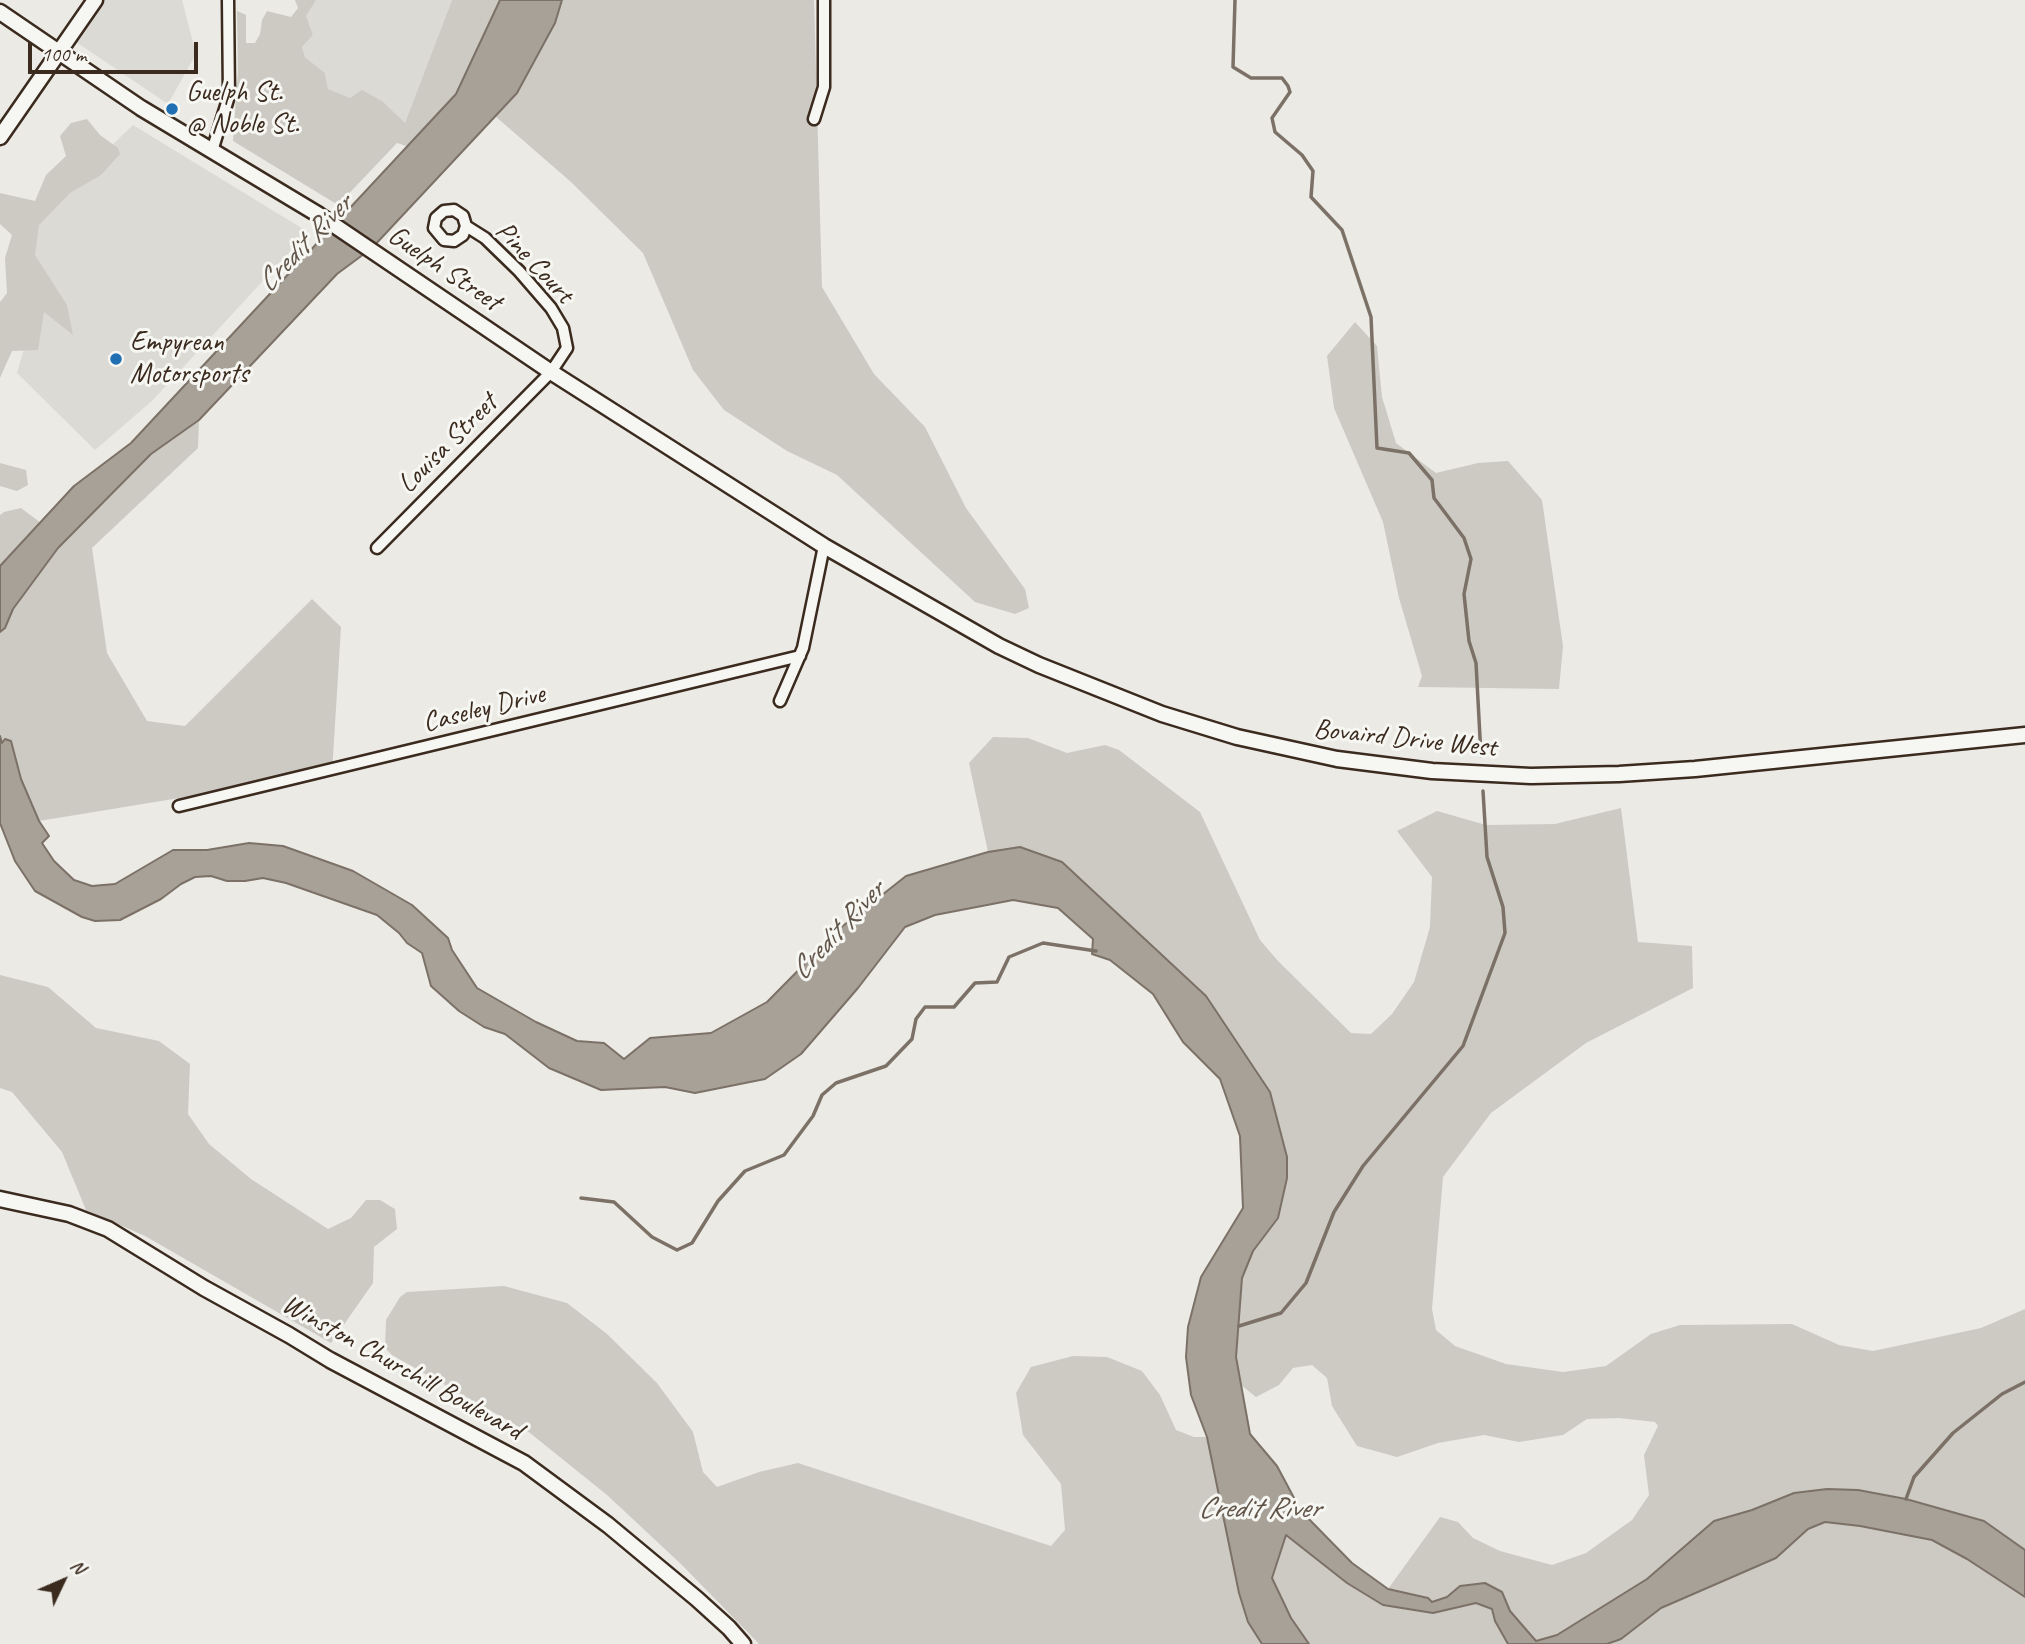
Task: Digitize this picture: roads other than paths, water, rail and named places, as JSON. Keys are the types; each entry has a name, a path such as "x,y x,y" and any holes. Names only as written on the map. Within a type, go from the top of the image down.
{"main road":[{"path":"0,137 95,0"},
{"name":"Guelph Street","path":"0,12 141,108 319,215 551,372 824,546"},
{"name":"Bovaird Drive West","path":"824,546 956,623 1039,665 1162,715 1307,754 1419,770 1531,776 1695,769 2025,735"},
{"name":"Winston Churchill Boulevard","path":"0,1199 69,1214 108,1229 330,1360 524,1463 608,1525 713,1613 743,1644"}],"street":[{"path":"212,151 229,96 228,0"},
{"path":"814,119 824,87 824,0"},
{"name":"Pine Court","path":"466,226 485,239 519,271 551,308 562,328 567,348 551,372"},
{"name":"Louisa Street","path":"377,548 551,372"},
{"path":"780,701 800,656 824,546"},
{"name":"Caseley Drive","path":"179,806 800,656"}],"water":[{"name":"Credit River","path":"500,0 562,0 555,23 517,93 372,248 337,274 199,420 151,454 58,548 13,609 5,628 0,632 0,566 74,486 131,443 456,94"},
{"name":"Credit River","path":"0,736 2,743 5,739 11,741 21,779 39,821 49,836 42,843 54,861 74,880 92,886 115,884 173,850 207,850 249,843 283,846 353,871 412,905 448,938 452,950 477,988 536,1022 577,1041 604,1043 624,1059 650,1038 711,1033 767,1002 839,929 906,876 988,852 1020,847 1062,862 1206,996 1270,1092 1287,1157 1287,1178 1278,1218 1253,1251 1242,1278 1236,1357 1250,1434 1277,1466 1301,1511 1352,1563 1388,1589 1428,1598 1432,1602 1447,1597 1460,1586 1485,1583 1502,1592 1510,1611 1536,1641 1557,1635 1647,1579 1714,1521 1752,1510 1794,1493 1827,1489 1858,1490 1906,1499 1984,1521 2025,1550 2025,1597 1932,1540 1825,1522 1808,1529 1776,1558 1661,1608 1621,1639 1607,1644 1508,1644 1495,1621 1492,1609 1476,1603 1433,1613 1383,1605 1347,1583 1286,1535 1272,1578 1291,1618 1309,1644 1262,1644 1248,1622 1239,1593 1207,1437 1191,1395 1186,1357 1188,1327 1201,1277 1243,1208 1240,1136 1220,1079 1183,1042 1153,994 1110,960 1092,954 1093,939 1058,908 1013,900 935,915 905,927 858,988 801,1054 765,1079 695,1093 665,1087 601,1090 549,1068 505,1034 484,1027 459,1011 431,986 422,953 377,915 286,883 263,878 227,881 211,876 195,877 161,899 120,920 95,921 82,917 35,891 15,861 0,823"}],"waterway":[{"path":"1235,0 1233,67 1251,78 1282,78 1288,86 1290,92 1272,118 1275,132 1302,155 1313,171 1311,197 1342,230 1371,317 1377,448 1409,453 1432,480 1434,498 1464,538 1471,559 1464,594 1469,641 1476,663 1481,756"},
{"path":"1239,1326 1281,1313 1306,1283 1334,1212 1363,1166 1463,1046 1505,933 1503,907 1487,857 1483,791"},
{"path":"581,1198 614,1202 652,1237 677,1250 692,1243 718,1201 745,1171 784,1155 813,1116 822,1095 836,1083 886,1066 912,1039 916,1019 925,1007 954,1007 975,983 997,982 1009,957 1043,943 1096,951"},
{"path":"1906,1499 1914,1477 1953,1433 2002,1394 2025,1382"}],"place":[{"name":"Guelph St. @ Noble St.","path":"172,109"},
{"name":"Empyrean Motorsports","path":"116,359"}]}
